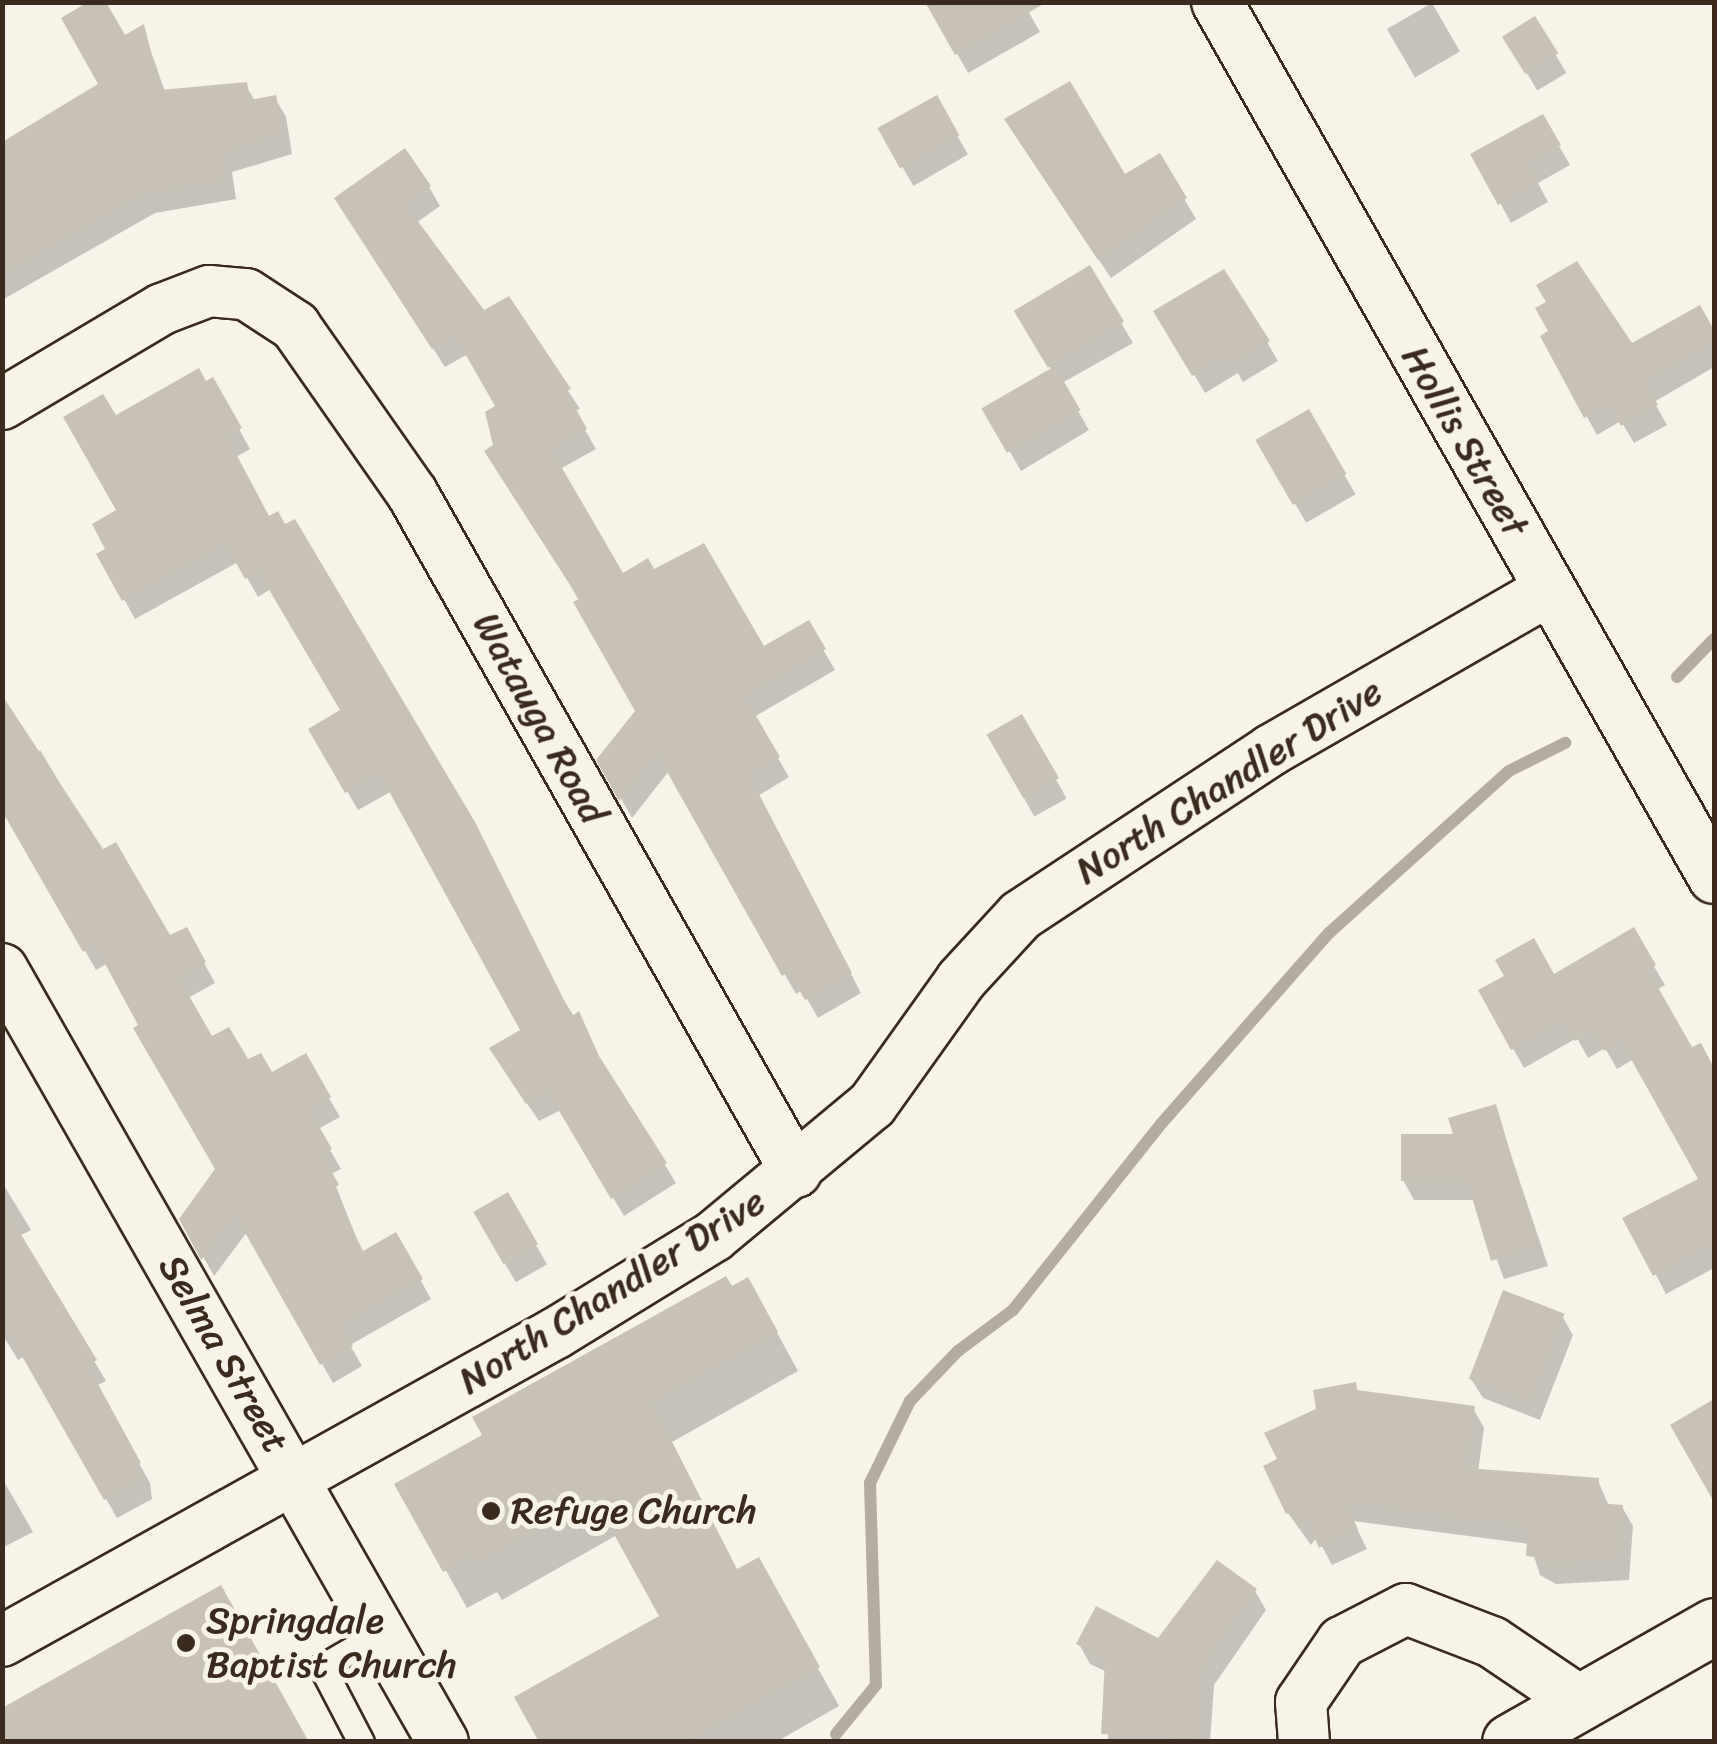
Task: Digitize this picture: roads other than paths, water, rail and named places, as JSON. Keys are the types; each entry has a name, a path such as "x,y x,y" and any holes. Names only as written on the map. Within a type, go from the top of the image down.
{"main road":[{"path":"1510,1742 1714,1626"}],"street":[{"name":"Hollis Street","path":"1216,2 1714,878"},
{"name":"Watauga Road","path":"2,404 162,310 210,291 246,294 294,326 412,493 796,1172"},
{"name":"North Chandler Drive","path":"2,1641 556,1333 714,1236 796,1172 872,1105 961,980 1021,915 1271,750 1549,590"},
{"name":"Selma Street","path":"2,969 297,1480 443,1742"},
{"path":"1304,1742 1301,1702 1342,1642 1406,1609 1492,1642 1578,1700"}],"lane":[{"path":"361,1742 322,1667 382,1632"}],"waterway":[{"path":"1677,677 1714,639"},
{"path":"836,1734 876,1685 870,1483 910,1401 958,1351 1013,1310 1161,1124 1329,933 1509,771 1565,743"}],"place":[{"name":"Refuge Church","path":"491,1511"},
{"name":"Springdale Baptist Church","path":"186,1643"}]}
